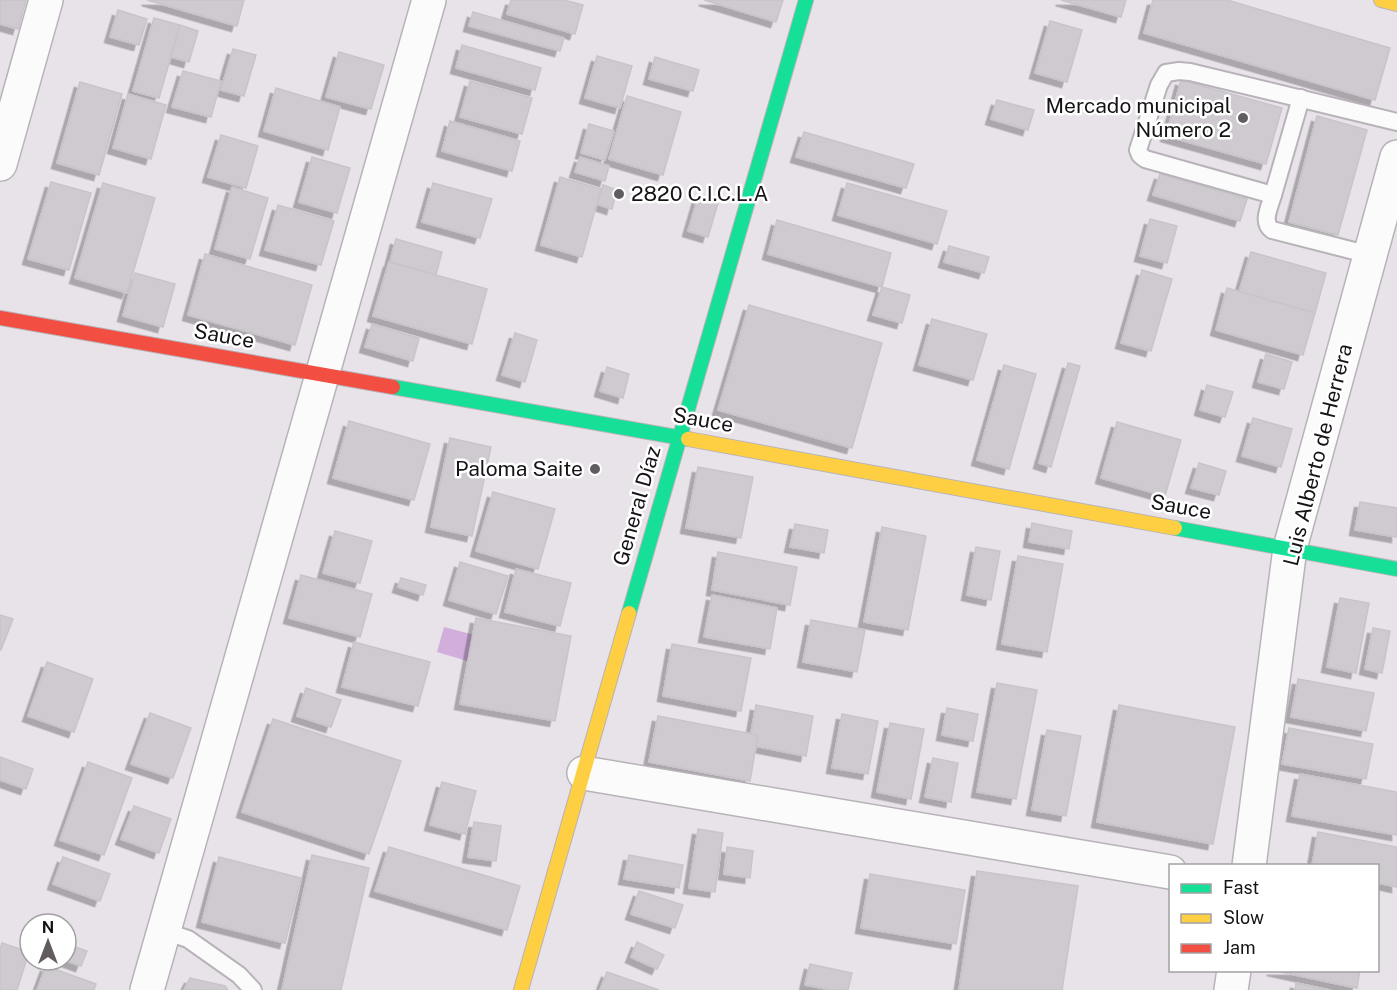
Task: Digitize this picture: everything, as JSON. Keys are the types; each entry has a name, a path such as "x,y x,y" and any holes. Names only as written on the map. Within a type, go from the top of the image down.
{"street":[{"path":"0,164 46,0"},
{"path":"147,990 429,0"},
{"name":"General Díaz","path":"521,990 806,0"},
{"path":"1381,0 1397,4"},
{"name":"Luis Alberto de Herrera","path":"1249,864 1290,548 1397,157"},
{"name":"Sauce","path":"0,318 679,437 1397,569"},
{"path":"584,773 1169,872"},
{"path":"1231,990 1234,972"}],"lane":[{"path":"1273,195 1145,159 1140,155 1138,150 1159,85 1166,73 1190,72 1397,122"},
{"path":"1301,98 1266,221 1268,227 1272,230 1370,255"},
{"path":"164,931 188,939 239,975 253,990"}],"shaded area":[{"path":"444,627 482,637 474,663 437,652"}],"building":[{"path":"0,0 26,0 18,29 0,24"},
{"path":"147,0 244,0 237,26"},
{"path":"511,0 564,0 583,5 575,34 507,14"},
{"path":"704,0 783,0 776,22"},
{"path":"1061,0 1126,0 1121,17"},
{"path":"1153,0 1227,0 1390,48 1375,100 1144,33"},
{"path":"118,10 147,19 139,45 110,37"},
{"path":"473,12 564,38 560,51 469,26"},
{"path":"154,18 180,25 159,98 133,91"},
{"path":"1050,21 1082,30 1067,82 1035,73"},
{"path":"180,25 198,31 189,62 171,57"},
{"path":"462,45 541,68 535,90 456,68"},
{"path":"233,49 256,55 244,96 221,90"},
{"path":"339,52 384,65 371,109 326,97"},
{"path":"597,56 632,66 620,108 585,98"},
{"path":"655,57 699,70 693,91 649,79"},
{"path":"183,71 221,81 211,117 172,107"},
{"path":"1181,80 1282,108 1266,164 1166,136"},
{"path":"470,81 532,98 522,134 460,117"},
{"path":"80,82 122,94 99,175 57,163"},
{"path":"276,88 340,107 328,150 264,131"},
{"path":"128,94 166,105 151,159 113,148"},
{"path":"627,96 681,112 663,175 609,159"},
{"path":"997,100 1034,110 1028,130 991,119"},
{"path":"1317,116 1367,130 1338,235 1289,222"},
{"path":"450,121 520,141 512,171 442,151"},
{"path":"589,124 614,131 605,160 581,153"},
{"path":"804,132 914,164 906,188 796,157"},
{"path":"221,135 258,146 246,188 208,177"},
{"path":"312,157 350,168 337,213 299,202"},
{"path":"580,157 609,166 605,181 575,172"},
{"path":"1160,174 1247,199 1240,221 1153,195"},
{"path":"560,177 601,189 582,257 541,245"},
{"path":"51,182 91,193 69,270 28,259"},
{"path":"103,183 155,198 127,293 75,278"},
{"path":"433,183 492,199 480,238 422,222"},
{"path":"847,183 947,211 937,244 838,215"},
{"path":"603,185 617,190 612,209 597,204"},
{"path":"232,187 268,198 250,259 215,249"},
{"path":"698,197 718,203 708,237 688,231"},
{"path":"278,205 334,221 321,265 265,250"},
{"path":"1150,219 1177,226 1167,263 1140,256"},
{"path":"777,220 891,253 882,287 768,254"},
{"path":"396,239 442,252 436,275 390,262"},
{"path":"949,246 989,257 984,273 944,262"},
{"path":"1251,252 1326,273 1315,313 1239,292"},
{"path":"205,254 312,285 295,345 188,315"},
{"path":"389,262 487,289 472,344 373,316"},
{"path":"1142,270 1172,279 1151,351 1121,343"},
{"path":"135,273 175,284 163,327 123,316"},
{"path":"882,287 910,295 902,323 873,315"},
{"path":"1227,288 1315,313 1303,355 1216,330"},
{"path":"749,305 882,343 852,448 718,410"},
{"path":"932,319 987,334 973,380 919,365"},
{"path":"372,324 419,338 413,361 365,347"},
{"path":"515,333 537,340 525,382 502,375"},
{"path":"1266,354 1292,362 1284,389 1258,382"},
{"path":"1068,363 1080,366 1051,467 1039,463"},
{"path":"1004,365 1036,374 1009,469 977,460"},
{"path":"607,367 629,374 623,398 600,391"},
{"path":"1207,385 1233,392 1225,417 1200,410"},
{"path":"1253,418 1292,429 1281,467 1242,456"},
{"path":"349,421 430,444 414,500 333,478"},
{"path":"1117,422 1181,440 1165,496 1101,478"},
{"path":"450,438 491,447 472,536 431,527"},
{"path":"1199,463 1226,471 1219,495 1191,488"},
{"path":"698,467 753,477 741,538 686,528"},
{"path":"493,492 555,509 538,569 476,551"},
{"path":"1360,502 1397,508 1397,537 1355,530"},
{"path":"1032,523 1072,531 1069,549 1029,542"},
{"path":"795,524 828,530 824,553 790,547"},
{"path":"882,527 926,536 908,630 864,622"},
{"path":"335,531 372,541 360,583 323,573"},
{"path":"976,547 1000,551 991,600 967,595"},
{"path":"718,552 797,567 790,605 712,590"},
{"path":"1018,556 1063,564 1047,652 1002,644"},
{"path":"460,562 508,576 496,614 449,600"},
{"path":"516,569 571,583 560,626 505,612"},
{"path":"301,575 372,594 360,637 289,618"},
{"path":"401,578 426,585 423,595 398,587"},
{"path":"712,595 777,608 770,649 704,637"},
{"path":"1340,598 1369,603 1356,673 1327,667"},
{"path":"0,615 13,619 1,650 0,649"},
{"path":"476,618 571,636 555,721 460,704"},
{"path":"811,620 865,630 857,672 803,662"},
{"path":"1373,628 1390,631 1382,673 1365,669"},
{"path":"354,642 430,662 418,706 342,687"},
{"path":"672,644 751,658 741,711 663,696"},
{"path":"47,662 93,679 74,732 28,716"},
{"path":"1298,679 1374,693 1366,731 1291,717"},
{"path":"997,683 1037,690 1016,799 977,792"},
{"path":"306,688 341,700 331,727 297,716"},
{"path":"756,705 813,716 806,756 749,745"},
{"path":"1119,705 1235,727 1213,844 1097,822"},
{"path":"947,708 978,714 973,741 942,735"},
{"path":"150,713 191,728 173,778 131,764"},
{"path":"842,714 878,721 868,774 832,768"},
{"path":"658,716 758,735 750,781 649,762"},
{"path":"273,719 401,761 369,854 242,812"},
{"path":"890,723 924,729 911,799 877,792"},
{"path":"1289,728 1373,744 1366,779 1282,764"},
{"path":"1047,730 1081,736 1066,816 1032,810"},
{"path":"0,757 33,769 26,789 0,780"},
{"path":"933,758 958,763 951,802 925,797"},
{"path":"88,762 132,778 104,855 60,840"},
{"path":"1300,774 1397,792 1397,835 1292,816"},
{"path":"442,782 476,791 465,834 430,825"},
{"path":"134,806 171,819 159,853 121,839"},
{"path":"474,822 501,826 496,861 468,857"},
{"path":"698,829 723,833 715,892 689,888"},
{"path":"1318,832 1397,847 1397,887 1379,883 1379,864 1312,864"},
{"path":"389,847 520,886 507,930 375,891"},
{"path":"727,847 753,851 750,878 724,874"},
{"path":"312,855 369,868 341,990 282,990"},
{"path":"629,855 683,865 679,888 624,879"},
{"path":"63,857 110,874 100,901 53,884"},
{"path":"219,857 301,878 285,943 202,922"},
{"path":"977,871 1078,886 1062,990 959,990"},
{"path":"870,874 965,890 956,944 861,928"},
{"path":"639,891 683,905 675,928 631,914"},
{"path":"637,942 664,955 657,969 631,957"},
{"path":"2,943 18,948 18,972 23,972 17,990 0,990"},
{"path":"78,948 87,951 81,966 78,965"},
{"path":"810,964 852,973 848,990 831,990 805,985"},
{"path":"44,972 63,972 96,984 94,990 37,990"},
{"path":"607,972 659,990 600,990"},
{"path":"1281,972 1360,972 1357,988"},
{"path":"190,978 225,986 228,990 184,990"},
{"path":"1296,983 1329,990 1295,990"}],"traffic: fast":[{"path":"629,613 806,0"},
{"path":"393,387 688,439"},
{"path":"1175,528 1397,569"}],"traffic: slow":[{"path":"1381,0 1397,4"},
{"path":"688,439 1175,528"},
{"path":"521,990 629,613"}],"traffic: jam":[{"path":"0,318 393,387"}],"place":[{"name":"Mercado municipal Número 2","path":"1243,118"},
{"name":"2820 C.I.C.L.A","path":"619,194"},
{"name":"Paloma Saite","path":"595,469"}]}
